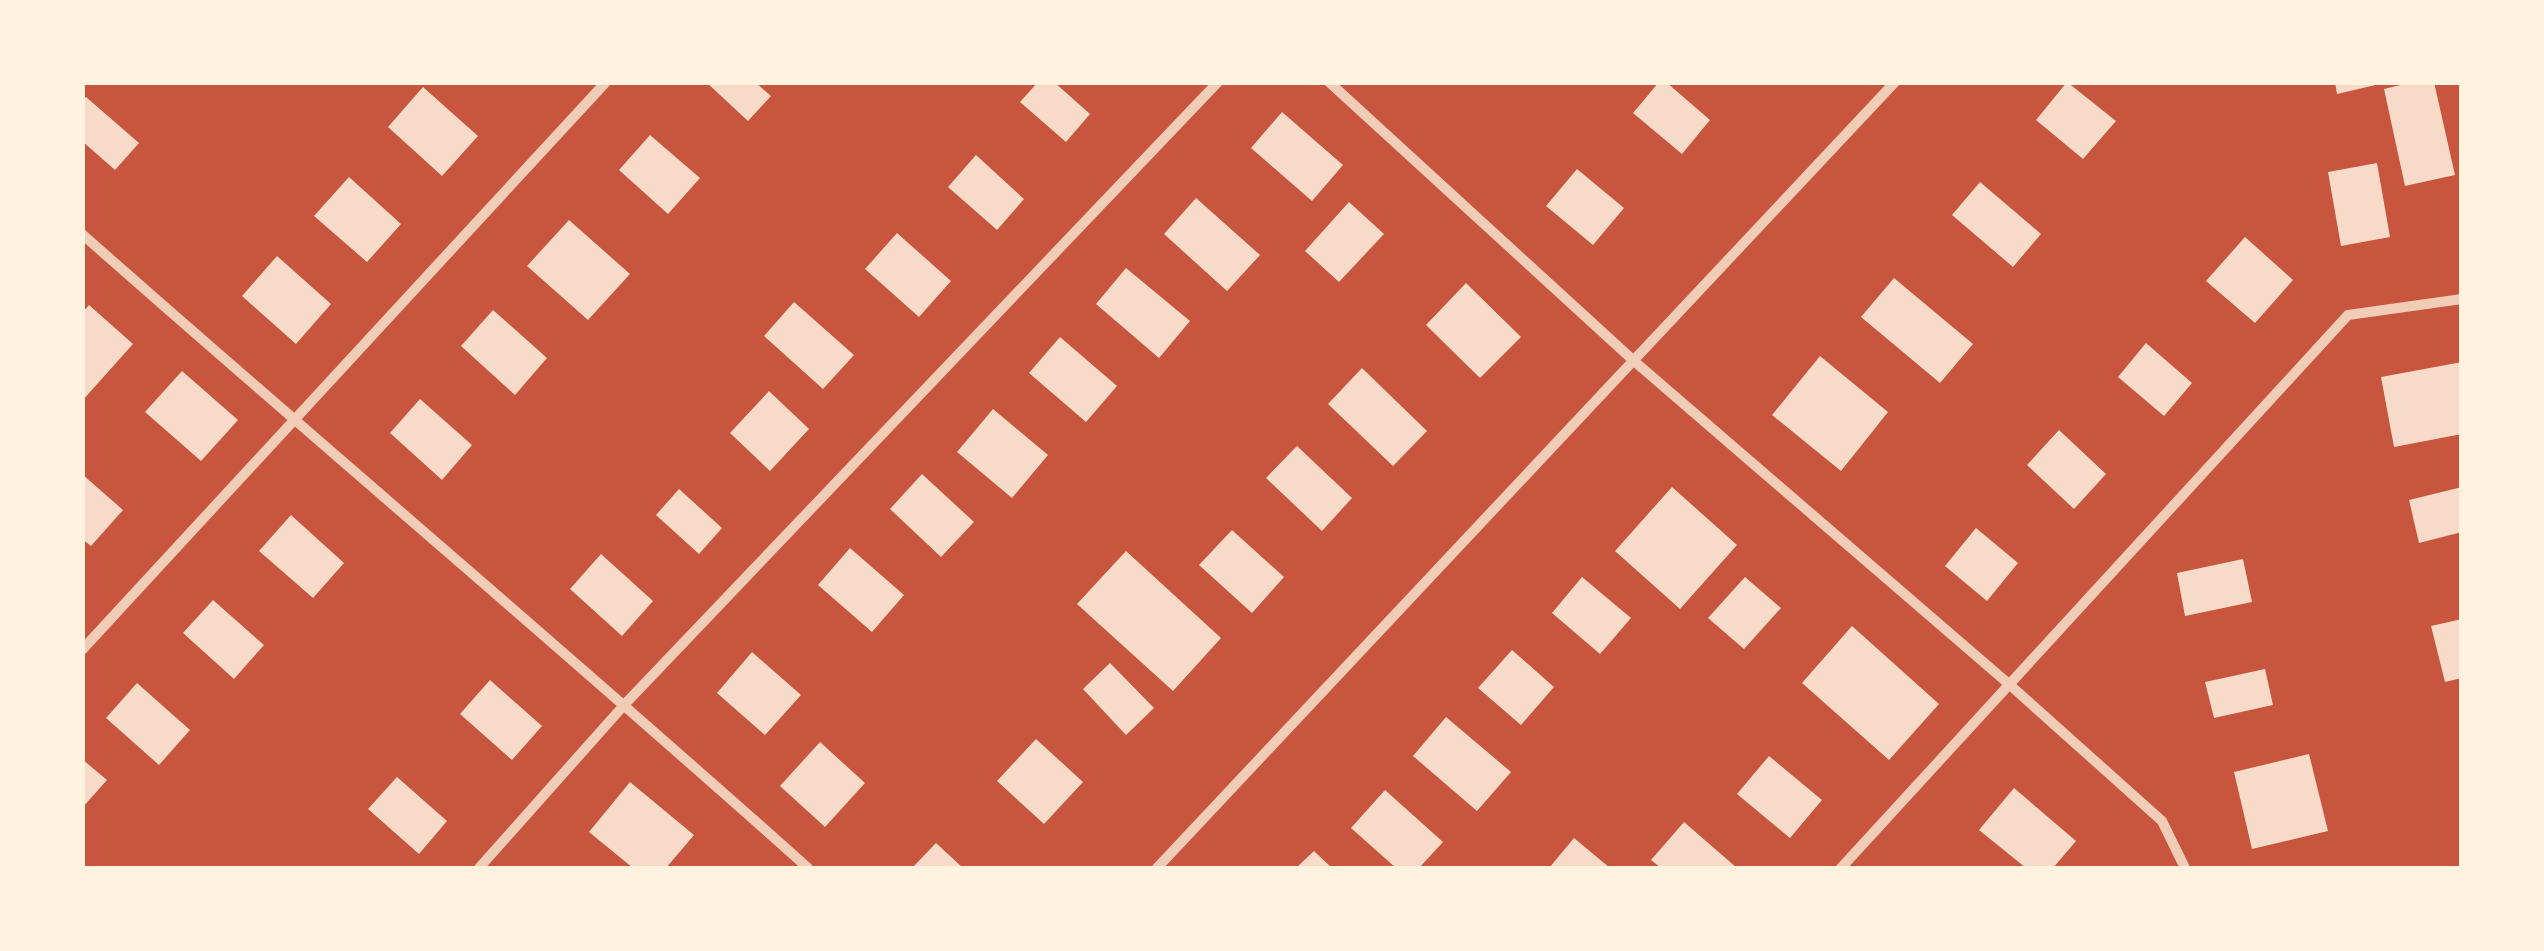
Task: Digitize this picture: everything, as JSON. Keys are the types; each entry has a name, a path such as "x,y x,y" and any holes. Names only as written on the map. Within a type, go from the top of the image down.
{"street":[{"path":"82,650 606,82"},
{"path":"479,868 625,704 1218,82"},
{"path":"1328,82 1634,361 2162,821 2185,868"},
{"path":"1158,868 1895,82"},
{"path":"82,234 625,704 808,868"},
{"path":"1842,868 2348,316 2462,299"}],"building":[{"path":"706,82 755,82 771,96 748,121"},
{"path":"1038,82 1054,82 1090,114 1066,142 1020,102"},
{"path":"1659,82 1666,82 1710,120 1682,154 1633,113"},
{"path":"2067,82 2116,121 2083,159 2036,120"},
{"path":"2335,82 2379,82 2380,84 2337,94"},
{"path":"2434,82 2455,175 2405,186 2384,89"},
{"path":"423,87 478,136 442,176 388,127"},
{"path":"86,97 139,143 115,170 82,141 82,101"},
{"path":"1282,112 1343,165 1312,201 1251,148"},
{"path":"650,135 700,178 668,214 619,170"},
{"path":"976,155 1024,199 997,230 948,187"},
{"path":"2377,163 2390,237 2341,246 2328,172"},
{"path":"1577,169 1624,208 1593,245 1546,206"},
{"path":"349,177 401,224 367,262 314,216"},
{"path":"1980,182 2041,234 2013,267 1952,215"},
{"path":"1196,198 1260,255 1227,291 1164,234"},
{"path":"1349,202 1384,234 1339,282 1305,251"},
{"path":"569,220 630,274 588,320 527,266"},
{"path":"897,233 951,281 919,317 865,269"},
{"path":"2245,237 2293,280 2255,323 2206,281"},
{"path":"277,256 331,304 296,344 242,296"},
{"path":"1126,268 1190,321 1159,358 1096,304"},
{"path":"1894,278 1973,344 1940,383 1861,317"},
{"path":"1466,283 1521,337 1480,378 1426,325"},
{"path":"794,302 854,355 823,389 764,336"},
{"path":"89,305 133,344 82,401 82,313"},
{"path":"493,310 547,358 515,395 461,346"},
{"path":"1060,337 1117,386 1086,422 1029,373"},
{"path":"2146,343 2192,383 2164,416 2118,377"},
{"path":"1820,356 1888,412 1841,471 1772,415"},
{"path":"2462,362 2462,434 2394,447 2381,377"},
{"path":"1362,368 1427,431 1393,466 1328,404"},
{"path":"182,371 238,420 201,461 145,412"},
{"path":"769,391 809,429 770,471 730,433"},
{"path":"420,399 472,445 442,480 390,433"},
{"path":"993,409 1048,455 1012,498 957,452"},
{"path":"2059,430 2106,474 2074,509 2027,465"},
{"path":"1297,446 1352,498 1322,531 1266,478"},
{"path":"82,474 123,510 91,546 82,539"},
{"path":"922,474 974,522 941,557 890,509"},
{"path":"1672,487 1737,545 1680,609 1615,551"},
{"path":"2462,487 2462,532 2419,543 2409,500"},
{"path":"679,489 722,528 699,554 656,515"},
{"path":"291,515 344,563 313,598 259,551"},
{"path":"1976,528 2018,563 1987,601 1945,566"},
{"path":"1232,530 1284,577 1252,613 1199,565"},
{"path":"850,548 904,595 872,632 818,585"},
{"path":"1126,551 1221,638 1173,691 1077,604"},
{"path":"601,554 653,601 622,636 570,589"},
{"path":"2243,559 2252,602 2185,616 2177,573"},
{"path":"1582,577 1631,618 1600,654 1552,613"},
{"path":"1745,577 1781,608 1744,649 1708,618"},
{"path":"213,600 264,645 234,679 183,633"},
{"path":"2462,619 2462,678 2445,682 2431,626"},
{"path":"1852,626 1939,704 1889,760 1802,683"},
{"path":"1512,650 1554,687 1521,725 1478,688"},
{"path":"752,652 801,695 765,735 717,693"},
{"path":"1110,663 1154,708 1126,735 1083,689"},
{"path":"2265,669 2273,705 2214,718 2205,682"},
{"path":"490,680 542,726 512,760 460,714"},
{"path":"137,683 190,730 159,765 106,718"},
{"path":"1446,717 1511,772 1477,811 1413,756"},
{"path":"1036,739 1083,782 1044,824 997,781"},
{"path":"820,742 865,783 825,827 780,786"},
{"path":"2309,754 2328,831 2252,849 2234,772"},
{"path":"1769,756 1822,800 1790,838 1737,794"},
{"path":"82,759 107,780 82,808"},
{"path":"397,777 447,821 419,854 368,809"},
{"path":"630,782 694,835 666,868 633,868 589,832"},
{"path":"2014,788 2076,841 2053,868 2026,868 1979,830"},
{"path":"1385,790 1443,842 1419,868 1396,868 1351,828"},
{"path":"1684,822 1737,868 1661,868 1651,860"},
{"path":"1574,838 1610,868 1549,868"},
{"path":"936,843 963,868 912,868"},
{"path":"1314,851 1332,868 1296,868"}]}
